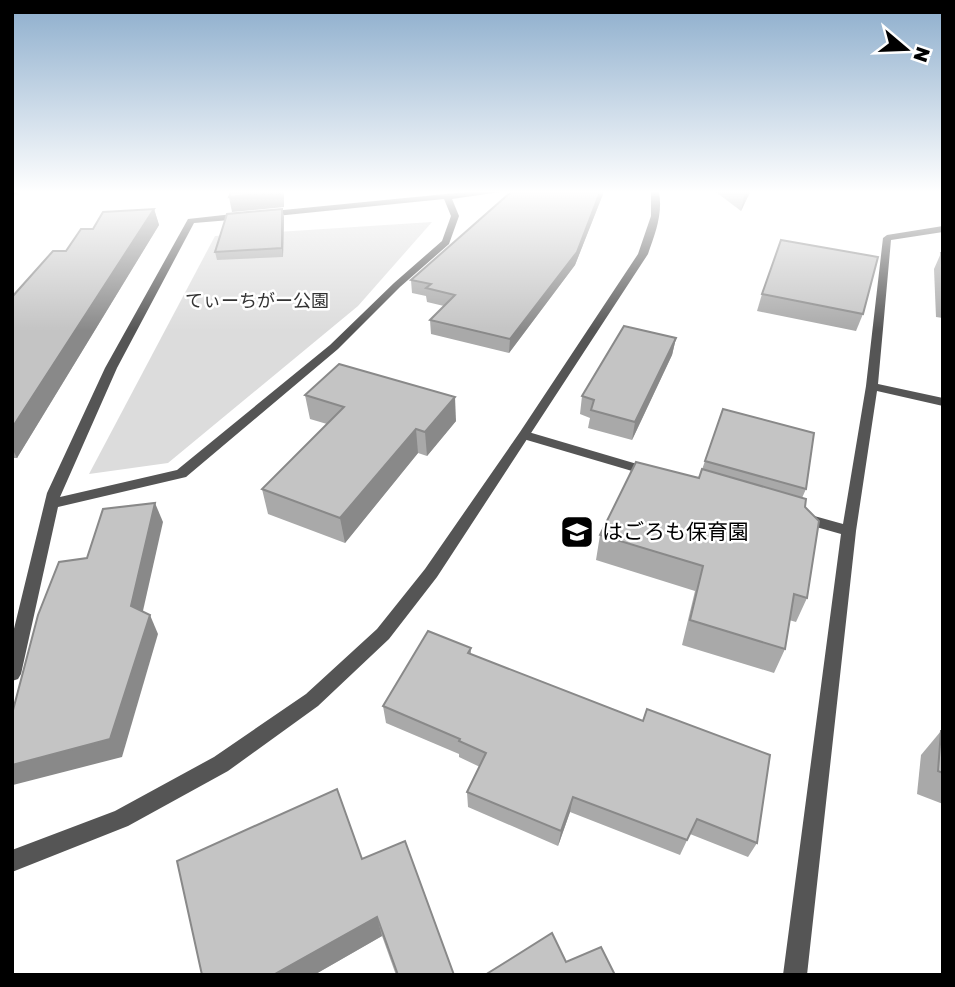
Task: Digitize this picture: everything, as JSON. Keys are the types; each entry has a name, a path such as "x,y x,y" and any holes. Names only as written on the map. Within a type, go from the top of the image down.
{"street":[{"path":"12,674 51,504 111,368 182,238"},
{"path":"51,504 181,474 334,347 447,238"},
{"path":"12,861 121,819 221,764 312,700 383,634 430,573 525,435 643,254 648,238"},
{"path":"795,975 849,531 872,386 887,238"},
{"path":"872,386 943,402"},
{"path":"525,435 662,476"},
{"path":"782,511 849,531"}],"green space":[{"name":"てぃーちがー公園","path":"214,238 418,238 358,306 168,463 89,474"}],"building":[{"path":"75,238 135,238 12,428 12,297 53,251 66,251"},
{"path":"219,238 282,238 282,248 215,252"},
{"path":"459,238 582,238 577,252 510,339 430,320 455,295 426,288 431,284 411,280"},
{"path":"781,240 878,257 863,314 762,294"},
{"path":"624,326 676,338 635,422 591,410 594,400 582,396"},
{"path":"339,364 455,397 425,432 416,429 340,518 262,489 344,407 305,395"},
{"path":"723,409 814,433 806,489 705,461"},
{"path":"636,462 699,478 702,469 806,499 805,507 819,521 807,598 794,594 785,649 690,620 703,566 600,535"},
{"path":"155,503 131,606 150,615 110,739 12,765 12,714 38,615 59,562 87,558 103,509"},
{"path":"428,631 471,648 468,653 643,721 647,709 770,755 757,843 697,819 687,840 573,797 561,831 467,792 486,753 383,706"},
{"path":"943,731 943,773 938,771"},
{"path":"337,789 362,859 405,841 454,975 398,975 377,917 273,975 202,975 177,861"},
{"path":"552,933 566,962 601,947 615,975 485,975"}],"place":[{"name":"はごろも保育園","path":"577,532"}]}
